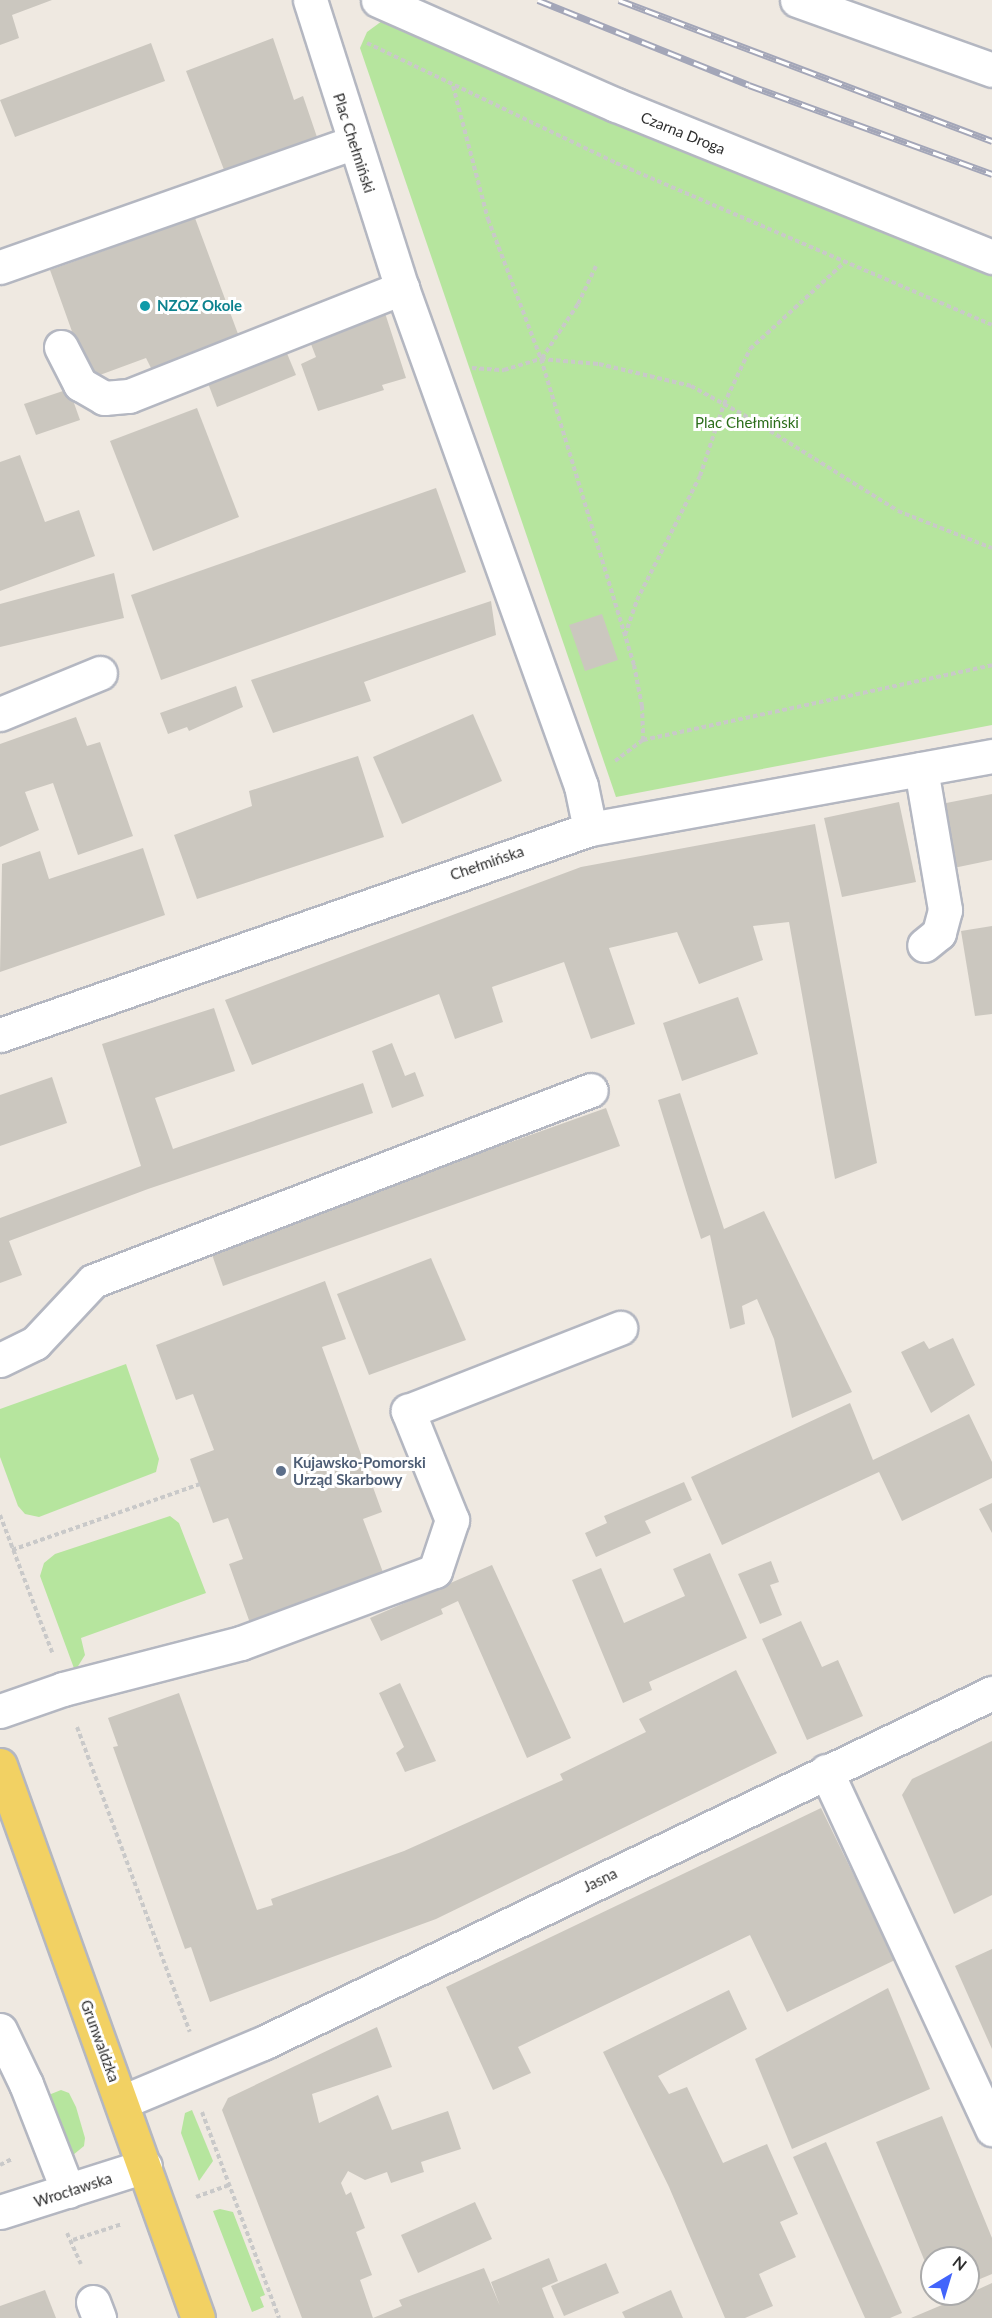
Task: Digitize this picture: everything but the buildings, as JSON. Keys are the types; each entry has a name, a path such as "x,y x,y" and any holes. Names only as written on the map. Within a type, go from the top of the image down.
{"main road":[{"name":"Grunwaldzka","path":"0,1765 198,2318"}],"street":[{"name":"Czarna Droga","path":"378,0 616,105 992,257"},
{"path":"797,0 992,70"},
{"name":"Plac Chełmiński","path":"313,9 353,143 402,288 581,786 590,829"},
{"path":"0,267 353,143"},
{"path":"61,347 80,384 104,398 129,396 402,288"},
{"path":"0,714 100,673"},
{"name":"Chełmińska","path":"0,1035 590,829 992,756"},
{"path":"921,769 945,910 939,933 924,945"},
{"path":"0,1360 35,1343 93,1281 591,1090"},
{"path":"0,1711 63,1689 241,1642 435,1571 452,1520 408,1411 620,1328"},
{"name":"Jasna","path":"122,2102 208,2067 992,1693"},
{"path":"826,1771 990,2120"},
{"path":"0,2030 26,2084 68,2191"},
{"name":"Wrocławska","path":"0,2212 145,2166"}],"path":[{"path":"313,9 453,85 616,163 992,325"},
{"path":"453,85 488,219 541,359 625,635 642,706 643,740 992,665"},
{"path":"625,635 637,600 700,476 724,404 750,349 845,262"},
{"path":"541,359 578,304 596,266"},
{"path":"430,368 504,370 541,359 635,372 691,386 898,511 992,548"},
{"path":"12,1551 200,1484"},
{"path":"0,1515 193,2042 208,2067 200,2106 279,2318"},
{"path":"58,2224 73,2240 96,2310"}],"green space":[{"name":"Plac Chełmiński","path":"382,21 707,143 992,257 992,725 616,797 360,48 367,32"},
{"path":"126,1364 159,1459 156,1472 39,1517 25,1514 18,1506 0,1457 0,1409"},
{"path":"170,1516 179,1523 206,1593 81,1638 85,1655 75,1671 40,1576 44,1563 55,1554"},
{"path":"61,2090 69,2093 76,2107 85,2138 84,2146 73,2155 66,2153 46,2096"},
{"path":"192,2110 213,2161 199,2181 181,2133 185,2113"},
{"path":"220,2209 233,2212 265,2295 260,2297 264,2307 252,2312 213,2211"}],"railway":[{"path":"538,0 749,85 992,174"},
{"path":"619,0 992,141"}],"place":[{"name":"NZOZ Okole","path":"145,306"},
{"name":"Kujawsko-Pomorski Urząd Skarbowy","path":"281,1471"}]}
